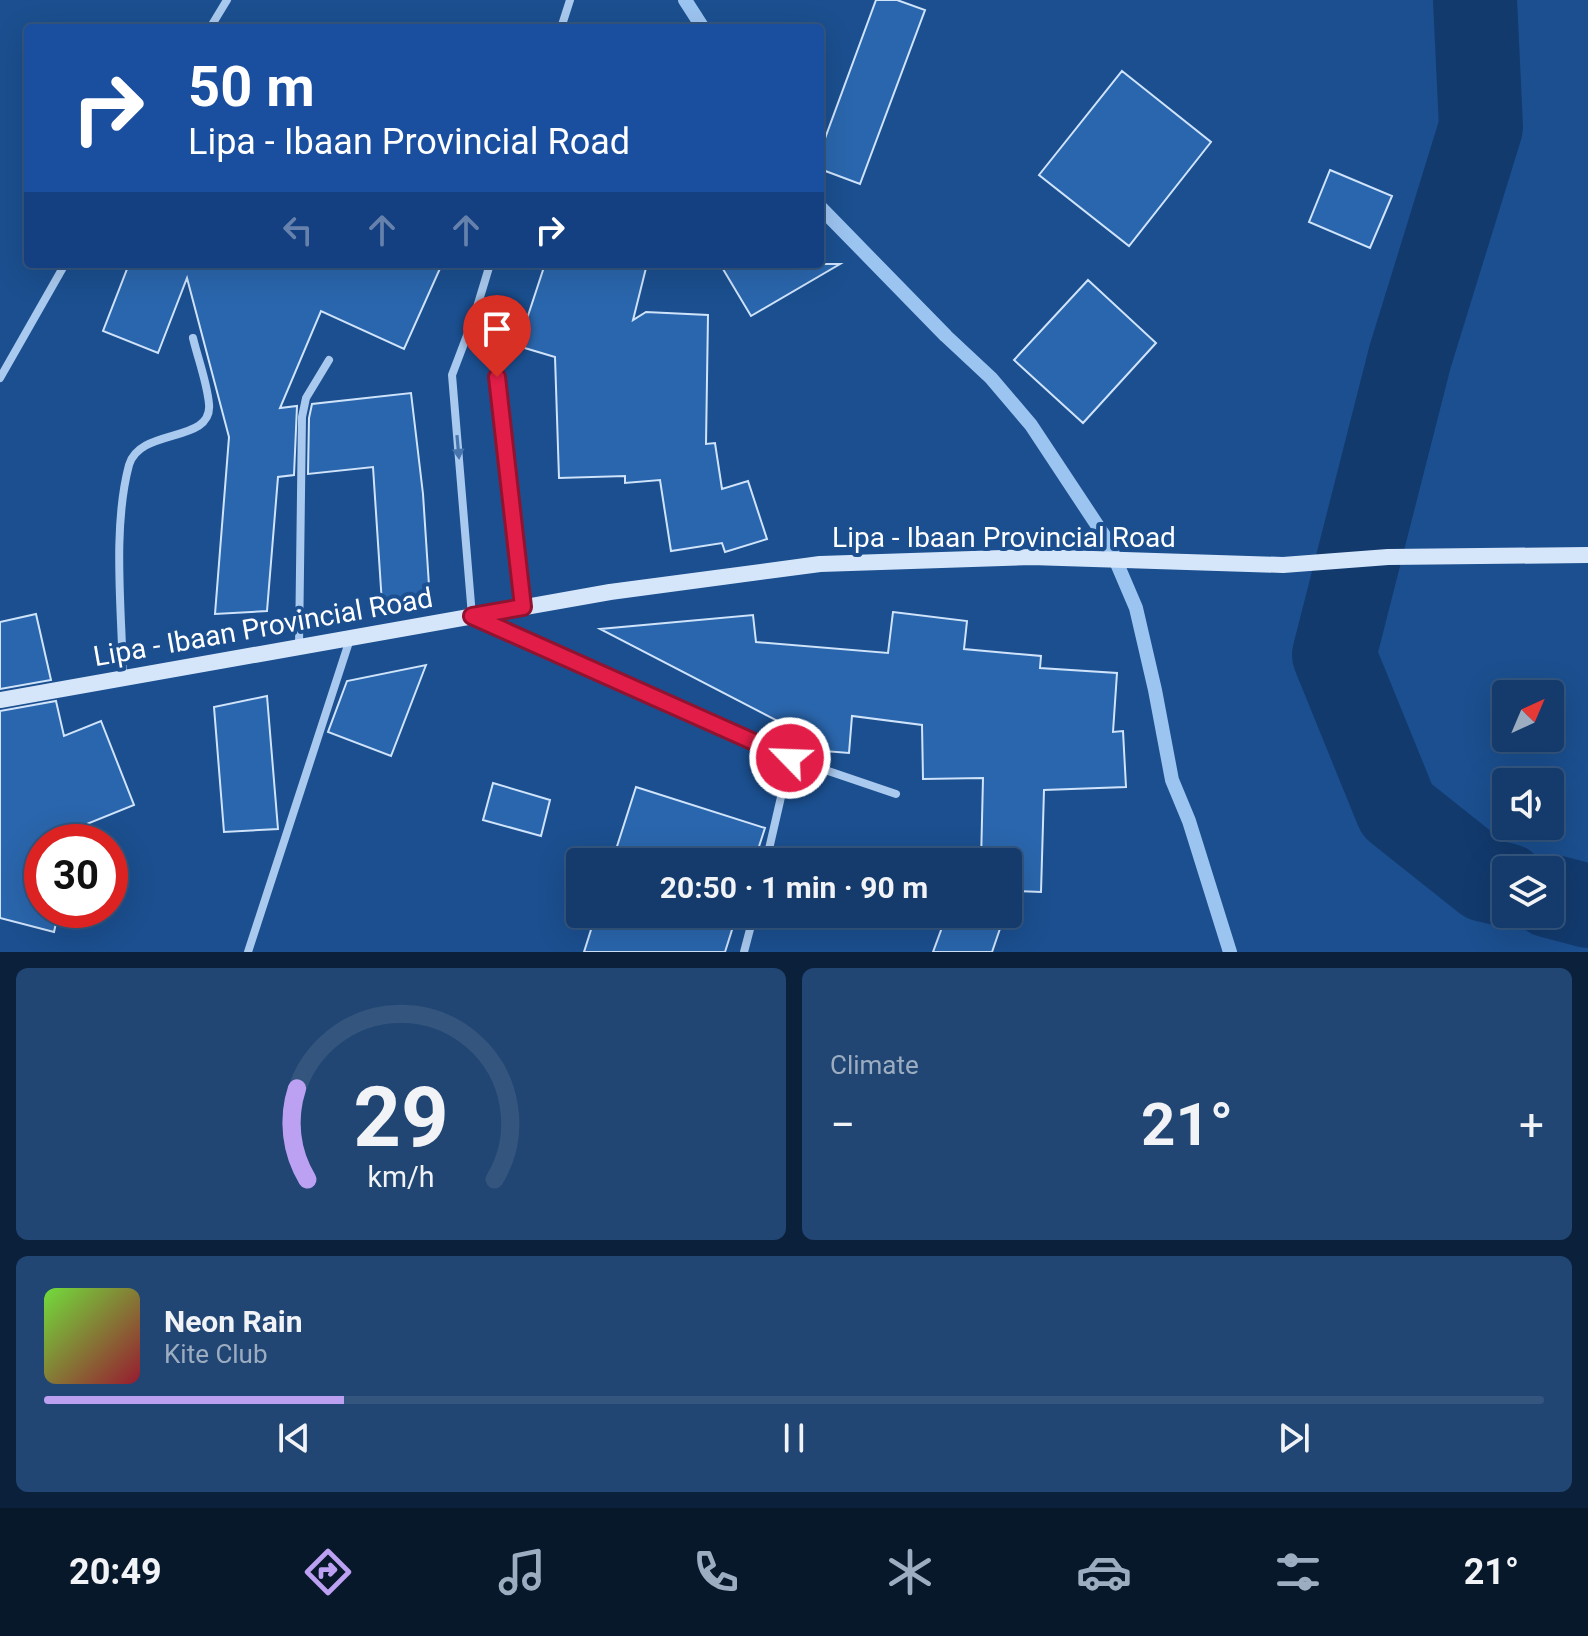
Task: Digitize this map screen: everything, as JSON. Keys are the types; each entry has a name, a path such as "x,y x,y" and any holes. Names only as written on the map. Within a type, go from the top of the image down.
{"main road":[{"name":"Lipa - Ibaan Provincial Road","path":"0,700 610,592 820,564 1059,558 1283,565 1388,557 1588,555"}],"street":[{"path":"212,24 227,0"},
{"path":"562,24 570,0"},
{"path":"0,378 63,268"},
{"path":"489,268 452,375 472,616 790,758 896,794"},
{"path":"474,317 497,377 523,607"},
{"path":"123,679 120,518 130,461 151,442 200,427 208,417 210,405 193,338"},
{"path":"299,647 302,417 306,398 329,360"},
{"path":"248,952 351,638"},
{"path":"769,848 790,758"},
{"path":"744,952 750,928"}],"building":[{"path":"876,0 897,0 925,10 860,184 824,170 824,141"},
{"path":"1122,71 1211,142 1129,246 1039,175"},
{"path":"1330,170 1392,196 1370,248 1309,222"},
{"path":"824,264 840,264 751,316 722,268 824,268"},
{"path":"127,268 440,268 404,349 321,311 280,408 297,406 294,475 278,477 267,611 215,614 229,437 187,278 158,353 103,331"},
{"path":"544,268 646,268 633,320 646,312 708,315 706,444 715,443 722,489 748,481 767,539 725,552 722,543 671,551 660,480 625,483 625,476 559,478 555,357 518,346"},
{"path":"1088,280 1156,343 1083,423 1014,360"},
{"path":"411,393 423,494 430,601 382,604 373,467 308,474 309,418 312,404"},
{"path":"893,612 967,621 964,649 1041,656 1040,668 1117,673 1113,732 1123,731 1126,787 1044,790 1041,892 1022,891 1022,848 981,848 983,778 923,779 922,725 852,716 849,753 799,749 801,733 600,629 753,615 756,642 888,653"},
{"path":"36,614 51,680 0,689 0,622"},
{"path":"426,665 391,756 328,732 347,681"},
{"path":"267,696 278,829 224,832 214,707"},
{"path":"56,701 64,736 101,721 134,805 87,824 24,824 24,924 0,918 0,711"},
{"path":"493,783 550,800 541,836 483,820"},
{"path":"636,787 765,828 759,848 616,848"},
{"path":"592,928 733,928 725,952 584,952"},
{"path":"942,928 1000,928 992,952 933,952"}],"waterway":[{"path":"685,0 700,24"},
{"path":"1475,0 1481,127 1410,357 1334,655 1397,810 1485,880 1492,882"},
{"path":"824,211 991,378 1031,425 1107,540 1136,608 1172,780 1189,821 1230,952"},
{"path":"1564,900 1588,906"}],"route":[{"path":"497,377 523,607 472,616 790,758"}]}
